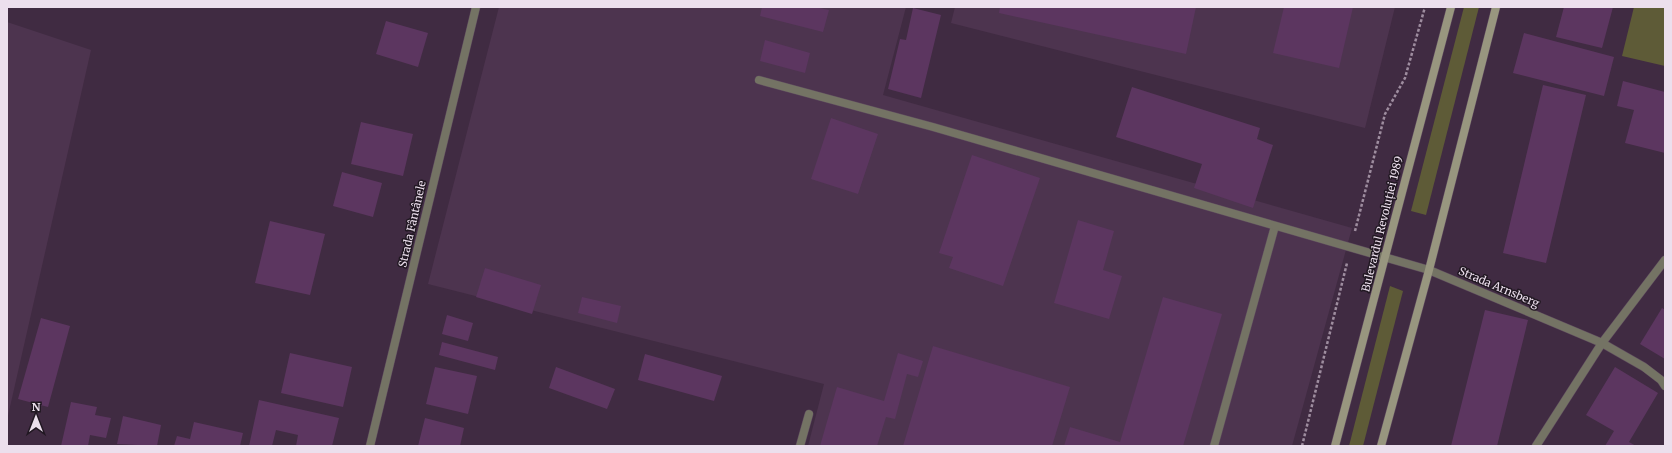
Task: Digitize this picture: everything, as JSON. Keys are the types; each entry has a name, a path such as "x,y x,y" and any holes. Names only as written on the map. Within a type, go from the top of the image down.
{"main road":[{"name":"Bulevardul Revoluției 1989","path":"1335,446 1451,7"},
{"path":"1381,446 1429,270 1496,7"}],"street":[{"name":"Strada Fântânele","path":"370,446 476,7"},
{"name":"Strada Arnsberg","path":"759,80 933,127 1191,203 1352,247 1429,270 1602,343 1644,367 1661,380 1665,386"},
{"path":"1214,446 1275,226"},
{"path":"1536,446 1602,343 1665,260"},
{"path":"800,446 809,414"}],"path":[{"path":"1302,446 1385,114 1405,78 1425,7"}],"shaded area":[{"path":"499,7 906,7 883,95 1352,228 1292,446 808,446 824,384 428,284"},
{"path":"955,7 1395,7 1365,128 951,23"},
{"path":"1464,7 1479,7 1426,215 1411,211"},
{"path":"1634,7 1665,7 1665,66 1622,56"},
{"path":"7,22 91,50 7,420"},
{"path":"1390,286 1403,291 1363,446 1349,446"}],"building":[{"path":"762,7 815,7 829,10 823,32 760,16"},
{"path":"1000,7 1196,7 1186,54 999,13"},
{"path":"1284,7 1353,7 1339,68 1273,53"},
{"path":"1564,7 1613,7 1602,48 1556,37"},
{"path":"913,8 941,15 921,98 888,89 900,39 906,40"},
{"path":"386,21 428,33 418,67 376,54"},
{"path":"1524,33 1614,57 1604,96 1513,73"},
{"path":"765,40 810,53 805,73 760,61"},
{"path":"1623,81 1665,92 1665,153 1625,143 1634,110 1617,106"},
{"path":"1543,85 1586,95 1546,263 1503,253"},
{"path":"1132,87 1260,128 1257,139 1273,145 1253,208 1194,188 1202,164 1116,137"},
{"path":"831,118 878,134 858,194 811,179"},
{"path":"361,122 413,134 403,176 351,164"},
{"path":"972,155 1040,178 1003,286 949,268 953,257 939,253"},
{"path":"342,172 382,183 373,217 333,206"},
{"path":"1078,220 1114,231 1103,270 1122,276 1109,319 1054,303"},
{"path":"270,221 325,234 310,295 255,283"},
{"path":"485,268 541,285 532,314 476,297"},
{"path":"582,297 621,306 617,323 578,313"},
{"path":"1163,297 1222,314 1183,446 1064,446 1070,427 1120,442"},
{"path":"1662,308 1665,310 1665,359 1640,344"},
{"path":"1485,310 1528,320 1497,446 1451,446"},
{"path":"447,315 473,323 468,341 442,334"},
{"path":"41,318 70,326 48,407 18,399"},
{"path":"442,342 498,357 495,370 439,355"},
{"path":"933,346 1070,387 1052,446 903,446"},
{"path":"290,353 352,367 343,407 281,393"},
{"path":"898,353 923,361 918,377 907,374 895,419 886,417 877,446 820,446 837,387 884,401"},
{"path":"645,354 722,376 714,401 638,380"},
{"path":"435,367 477,376 468,414 426,404"},
{"path":"556,367 615,389 607,409 549,388"},
{"path":"1615,367 1658,393 1629,442 1636,446 1605,446 1614,431 1586,415"},
{"path":"259,400 339,418 332,446 296,446 298,435 276,430 272,446 249,446"},
{"path":"71,402 97,407 95,415 111,418 106,438 90,435 88,446 61,446"},
{"path":"123,416 161,425 157,446 117,444"},
{"path":"425,418 464,428 460,446 418,446"},
{"path":"194,422 243,433 240,446 174,446 177,436 190,439"}]}
